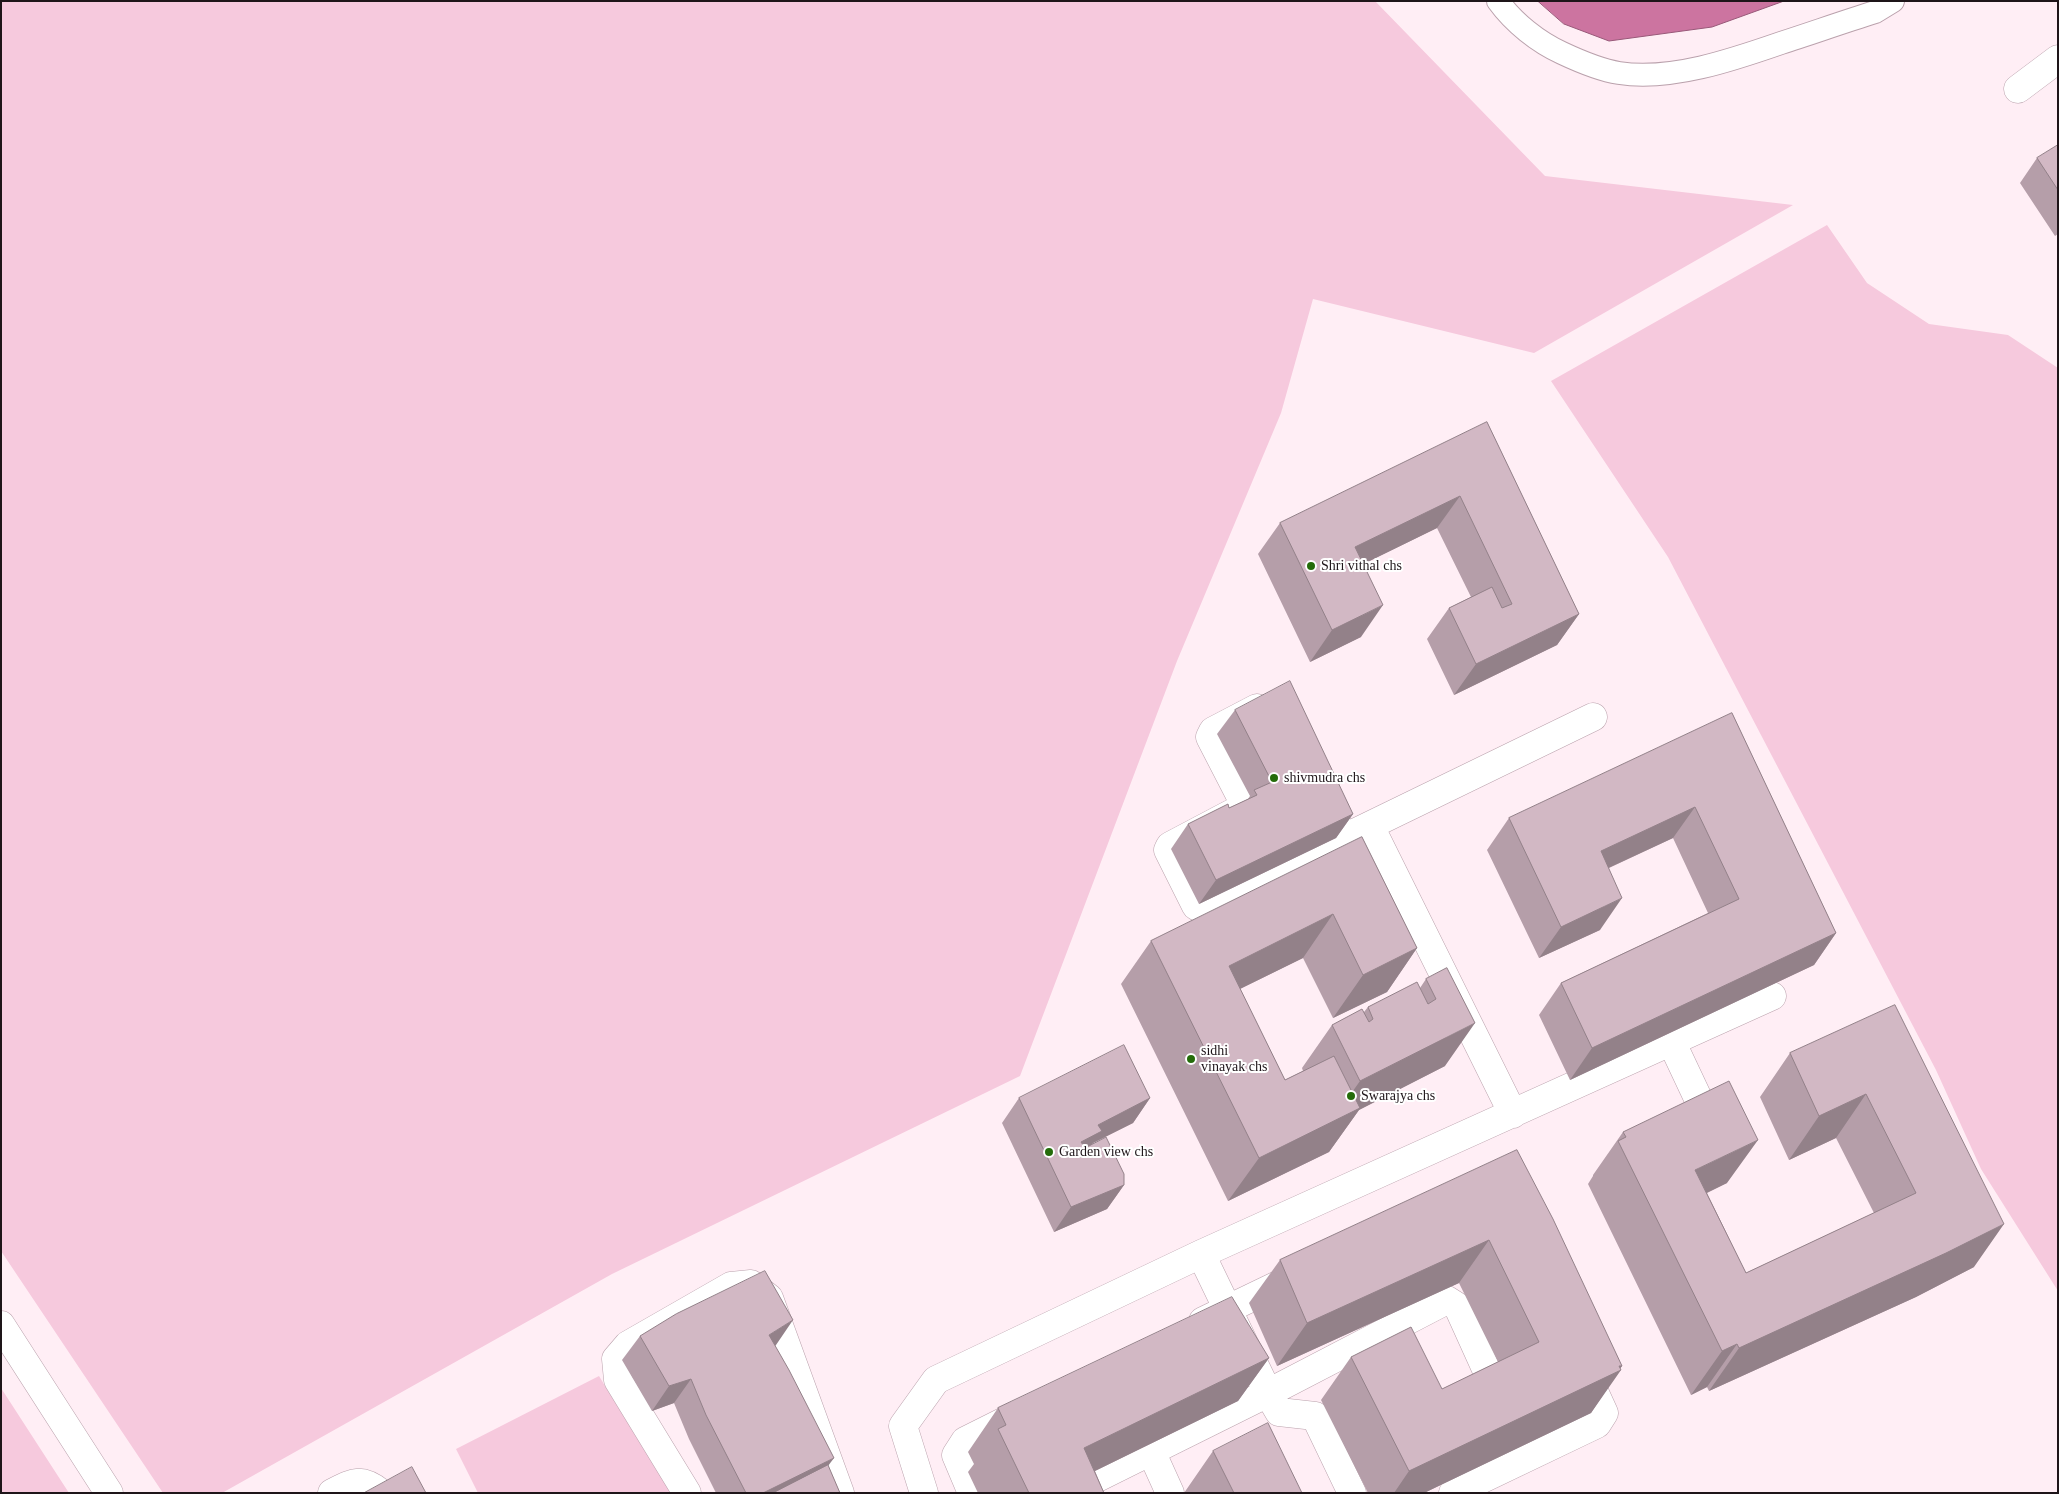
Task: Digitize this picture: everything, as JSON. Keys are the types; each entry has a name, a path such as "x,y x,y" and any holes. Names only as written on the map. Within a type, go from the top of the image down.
{"street":[{"path":"2018,89 2058,59"},
{"path":"1282,710 1277,701 1272,699 1213,731 1210,737 1243,801 1240,809 1170,846 1168,850 1196,906 1200,908 1592,717"},
{"path":"1315,778 1344,838"},
{"path":"1370,826 1513,1114"},
{"path":"924,1493 903,1426 936,1380 1201,1254 1672,1043 1772,996"},
{"path":"1672,1043 1724,1154"},
{"path":"1201,1254 1274,1403 1315,1416 1352,1493"},
{"path":"1184,1331 1308,1271"},
{"path":"687,1493 618,1380 616,1359 628,1345 731,1286 751,1284 769,1298 840,1493"},
{"path":"1075,1493 1075,1489 1151,1451 1274,1403 1374,1339 1447,1300 1458,1307 1491,1380 1482,1390 1448,1407"},
{"path":"1,1325 110,1493"},
{"path":"1374,1339 1403,1399"},
{"path":"1453,1493 1597,1424 1604,1413 1572,1343"},
{"path":"1258,1430 1274,1403"},
{"path":"972,1493 956,1455 965,1441 1035,1406"},
{"path":"1151,1451 1170,1493"},
{"path":"332,1493 350,1484 369,1483 382,1493"}],"lane":[{"path":"1498,1 1506,12 1544,44 1576,60 1618,73 1656,74 1692,69 1750,54 1874,12 1893,1"}],"shaded area":[{"path":"1,1 1375,1 1545,176 1793,205 1534,353 1313,299 1281,413 1177,661 1020,1076 612,1274 222,1493 163,1493 1,1251"},
{"path":"1538,1 1784,1 1712,27 1609,41 1564,24"},
{"path":"1827,225 1867,283 1929,324 2008,335 2058,368 2058,1291 1981,1169 1936,1070 1668,557 1551,381"},
{"path":"599,1376 671,1493 478,1493 456,1449"},
{"path":"1,1388 69,1493 1,1493"}],"building":[{"path":"2058,145 2058,190 2037,158"},
{"path":"1487,422 1579,614 1476,664 1449,608 1492,587 1502,608 1512,604 1460,496 1355,547 1383,605 1332,630 1280,523"},
{"name":"shivmudra chs","path":"1290,681 1353,814 1216,880 1188,824 1228,804 1229,808 1257,795 1254,790 1272,782 1235,710"},
{"path":"1732,713 1836,933 1592,1048 1561,983 1739,899 1695,807 1601,851 1622,898 1561,927 1509,818"},
{"path":"1362,837 1417,948 1363,975 1333,914 1229,966 1285,1080 1334,1056 1360,1108 1259,1158 1151,941"},
{"path":"1447,968 1475,1023 1360,1081 1332,1025 1362,1009 1369,1022 1373,1019 1368,1007 1417,982 1428,1004 1436,999 1426,979"},
{"path":"1895,1005 2004,1224 1946,1253 1739,1348 1737,1344 1722,1351 1618,1141 1626,1137 1623,1132 1729,1081 1758,1140 1695,1170 1746,1273 1916,1193 1866,1094 1819,1116 1790,1053"},
{"path":"1124,1045 1150,1098 1098,1125 1102,1131 1081,1142 1085,1148 1106,1137 1124,1174 1124,1185 1071,1207 1019,1098"},
{"path":"1517,1150 1553,1219 1622,1366 1619,1366 1621,1370 1409,1471 1351,1357 1411,1327 1442,1389 1539,1342 1489,1240 1307,1323 1280,1260"},
{"path":"765,1271 793,1320 769,1335 834,1458 763,1493 746,1493 706,1415 691,1379 669,1386 640,1336 676,1314"},
{"path":"1232,1297 1269,1358 1084,1448 1104,1493 1029,1493 998,1429 1006,1425 998,1408"},
{"path":"1268,1423 1302,1493 1234,1493 1213,1451"},
{"path":"828,1465 840,1493 773,1493"},
{"path":"412,1467 426,1493 364,1493"}],"place":[{"name":"Shri vithal chs","path":"1311,566"},
{"name":"shivmudra chs","path":"1274,778"},
{"name":"sidhi vinayak chs","path":"1191,1059"},
{"name":"Swarajya chs","path":"1351,1096"},
{"name":"Garden view chs","path":"1049,1152"}]}
